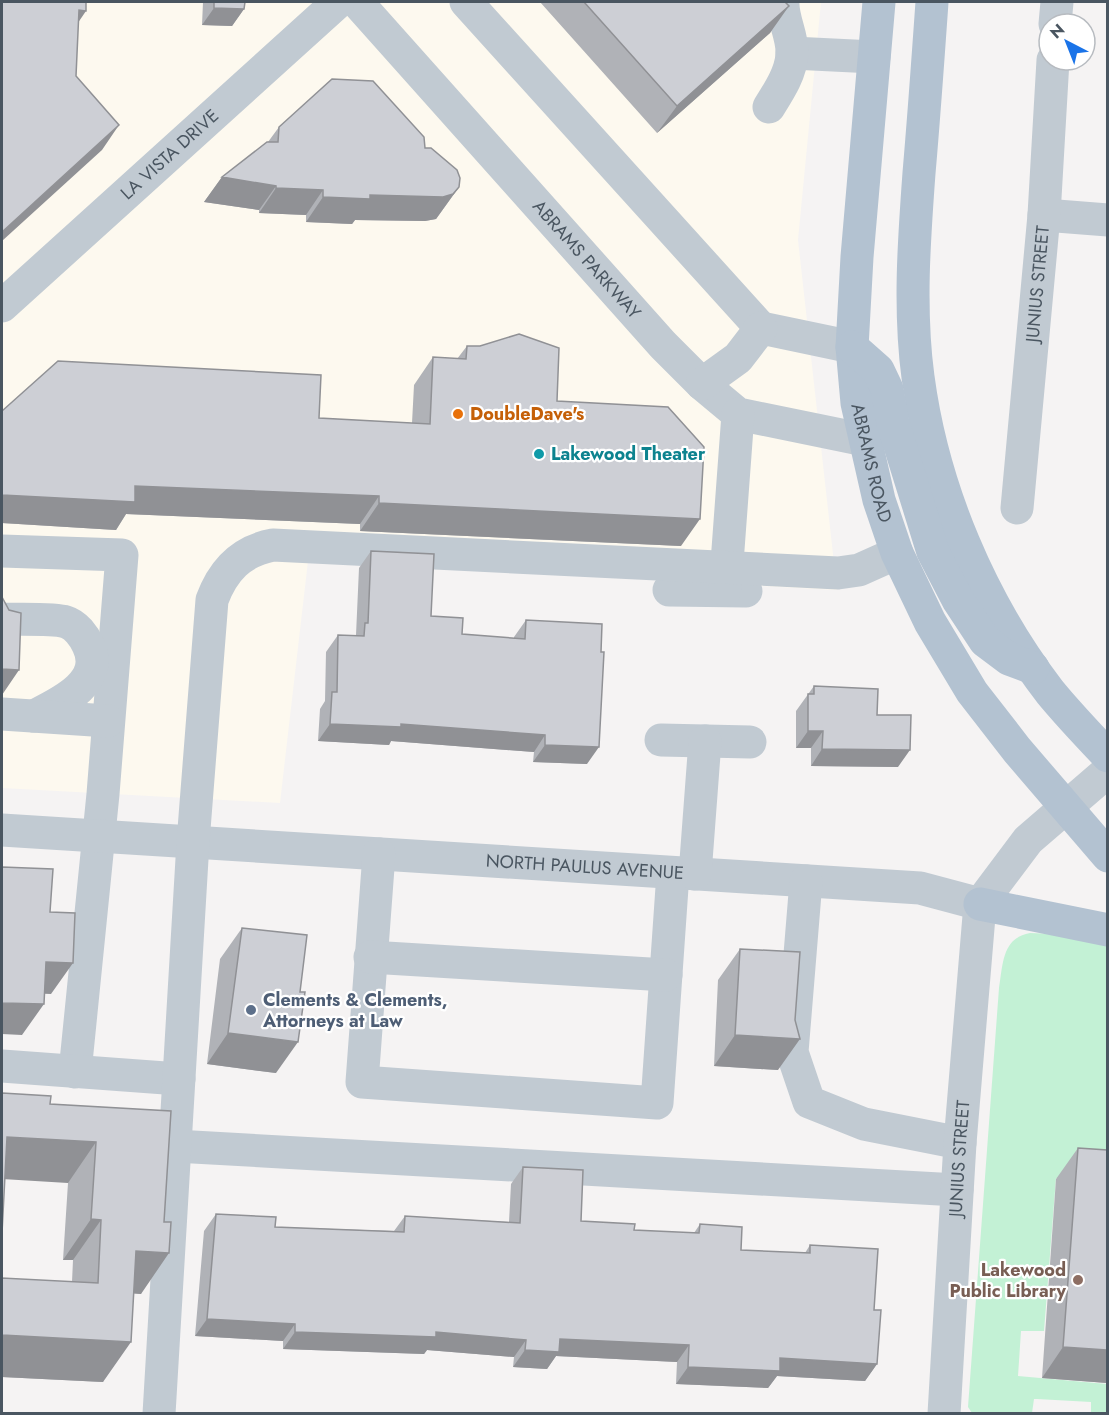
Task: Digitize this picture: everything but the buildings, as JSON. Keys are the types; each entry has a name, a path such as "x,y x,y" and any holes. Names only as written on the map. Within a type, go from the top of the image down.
{"main road":[{"name":"ABRAMS ROAD","path":"879,2 857,257 852,347 857,403 879,500 897,553 930,622 972,692 1107,856"},
{"path":"932,2 914,244 913,311 918,377 931,443 949,505 990,600 1050,692 1107,756"},
{"path":"852,347 878,370 886,389 893,423 933,552 958,600 985,641 1009,658 1034,669"},
{"path":"980,904 1107,930"}],"street":[{"name":"LA VISTA DRIVE","path":"2,306 338,2"},
{"name":"ABRAMS PARKWAY","path":"357,2 663,345 702,384 738,414 865,440"},
{"path":"466,2 761,328 852,347"},
{"path":"770,107 784,84 792,53 778,6"},
{"path":"792,53 874,57"},
{"name":"JUNIUS STREET","path":"1017,508 1044,215 1052,72"},
{"path":"1044,215 1107,220"},
{"path":"702,384 738,358 761,328"},
{"path":"737,583 738,414"},
{"path":"159,1413 193,842 212,600 227,570 257,548 273,545 737,583"},
{"path":"2,551 123,555 99,836 75,1072"},
{"path":"669,590 859,570 897,553"},
{"path":"2,619 66,622 82,635 92,652 91,667 86,681 75,694 34,716"},
{"path":"2,714 108,721"},
{"path":"661,740 750,742"},
{"path":"379,854 362,1082 657,1103 666,975 705,741"},
{"path":"980,904 1028,840 1107,771"},
{"name":"NORTH PAULUS AVENUE","path":"2,830 920,888 980,904"},
{"path":"806,882 792,1052 809,1102 864,1124 960,1143"},
{"name":"JUNIUS STREET","path":"944,1413 960,1143 980,904"},
{"path":"370,957 666,975"},
{"path":"2,1066 179,1079"},
{"path":"175,1146 957,1190"}],"shaded area":[{"path":"2,2 821,2 798,240 837,590 308,561 280,803 2,788"}],"green space":[{"path":"1030,933 1080,935 1107,940 1107,1182 1056,1178 1044,1331 1021,1331 1018,1376 1107,1384 1107,1413 1091,1413 1091,1402 1037,1399 1034,1399 1032,1413 972,1413 968,1407 999,988 1003,961 1009,946 1014,940"}],"place":[{"name":"DoubleDave's","path":"458,414"},
{"name":"Lakewood Theater","path":"539,454"},
{"name":"Clements & Clements, Attorneys at Law","path":"251,1010"},
{"name":"Lakewood Public Library","path":"1078,1280"}]}
